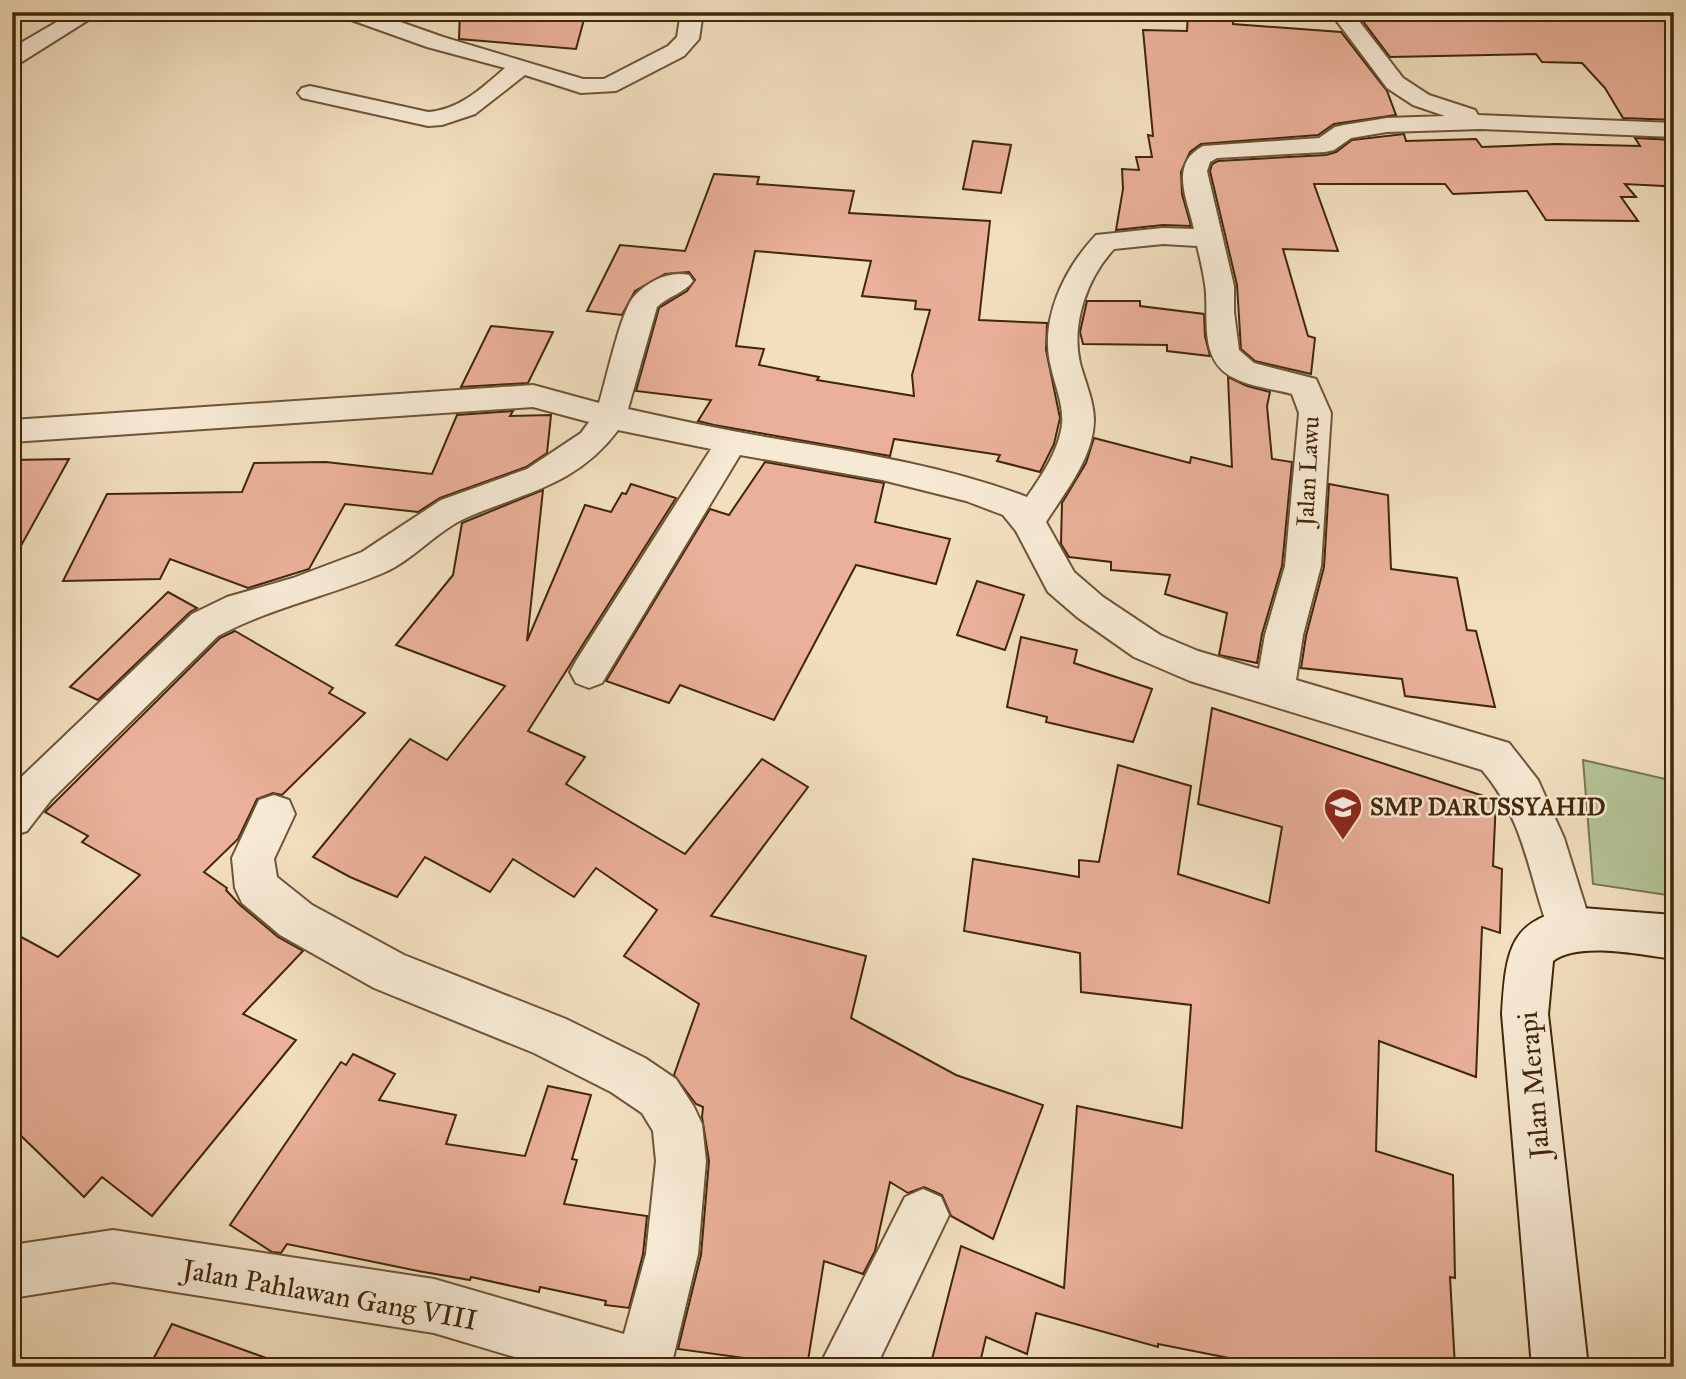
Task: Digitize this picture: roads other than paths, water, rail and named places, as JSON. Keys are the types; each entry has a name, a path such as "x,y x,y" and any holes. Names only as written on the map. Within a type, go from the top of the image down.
{"street":[{"path":"12,58 90,12"},
{"path":"364,14 435,42 522,66 581,86 608,86 676,51 688,39 692,12"},
{"path":"1341,12 1395,83 1421,100 1481,122"},
{"path":"310,93 428,119 448,119 468,108 522,66"},
{"name":"Jalan Lawu","path":"1275,690 1284,635 1303,566 1315,413 1305,387 1244,371 1230,360 1224,350 1219,312 1220,286 1194,171 1199,158 1212,151 1325,145 1344,132 1387,125 1481,122 1674,130"},
{"path":"1029,522 1050,485 1071,456 1078,421 1073,383 1062,349 1069,307 1080,274 1106,241 1163,236 1209,238"},
{"path":"12,817 37,787 205,625 240,607 298,591 374,562 453,509 539,478 592,441 610,417 643,303 657,291 679,281"},
{"path":"12,431 533,396 610,417 882,468 972,490 1014,506 1029,522 1061,582 1090,607 1136,638 1190,665 1495,756 1513,773 1530,803 1571,931"},
{"path":"589,672 732,442"},
{"path":"274,814 253,858 257,888 296,920 390,972 560,1042 628,1075 659,1096 677,1124 681,1161 672,1254 643,1367"},
{"name":"Jalan Merapi","path":"1560,1367 1525,1014 1531,957 1536,946 1557,933 1571,931 1612,931 1674,937"},
{"path":"847,1367 923,1215"},
{"name":"Jalan Pahlawan Gang VIII","path":"12,1272 113,1256 434,1306 643,1367"}],"place":[{"name":"SMP DARUSSYAHID","path":"1343,841"}]}
